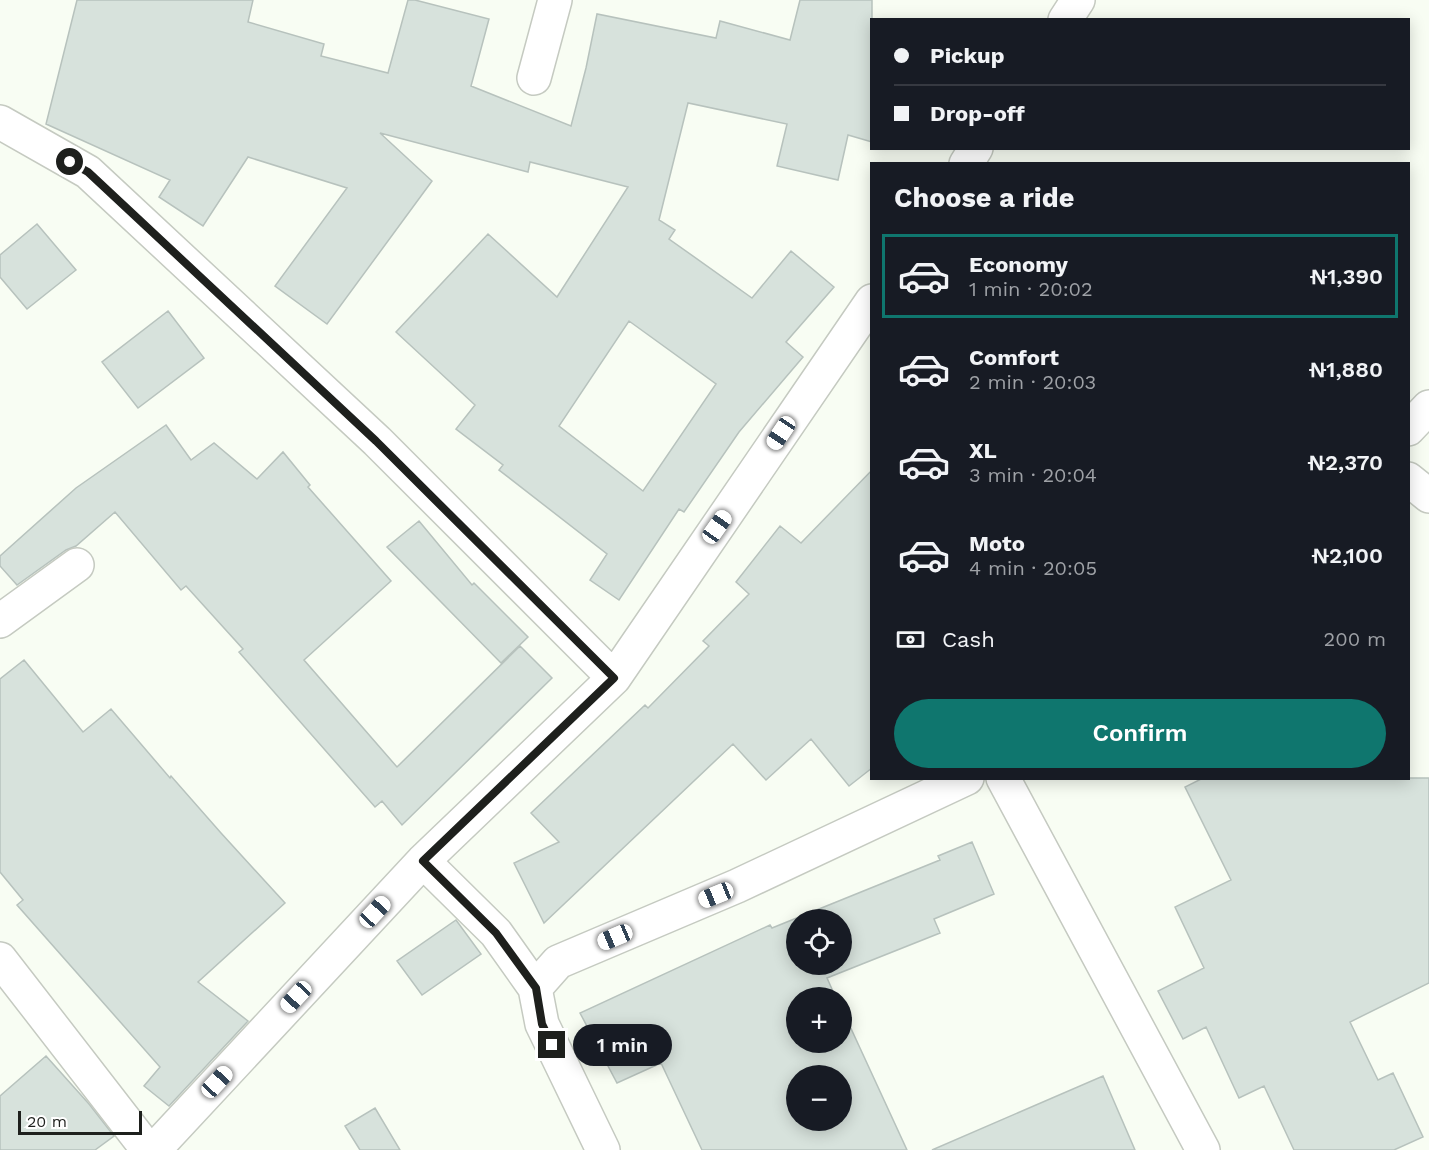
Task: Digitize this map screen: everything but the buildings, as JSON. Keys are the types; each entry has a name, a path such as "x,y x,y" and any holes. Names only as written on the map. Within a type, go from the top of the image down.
{"street":[{"path":"534,78 555,0"},
{"path":"1066,18 1078,0"},
{"path":"0,122 88,172 376,441 614,678"},
{"path":"154,1150 423,861 614,678 870,304"},
{"path":"1410,427 1429,406"},
{"path":"1410,480 1429,496"},
{"path":"0,621 77,565"},
{"path":"536,988 558,962 737,886 963,780"},
{"path":"1003,780 1203,1150"},
{"path":"423,861 496,933 536,988 542,1024 603,1150"},
{"path":"0,959 148,1150"}],"route":[{"path":"70,162 88,172 376,441 614,678 423,861 496,933 536,988 542,1024 552,1045"}]}
